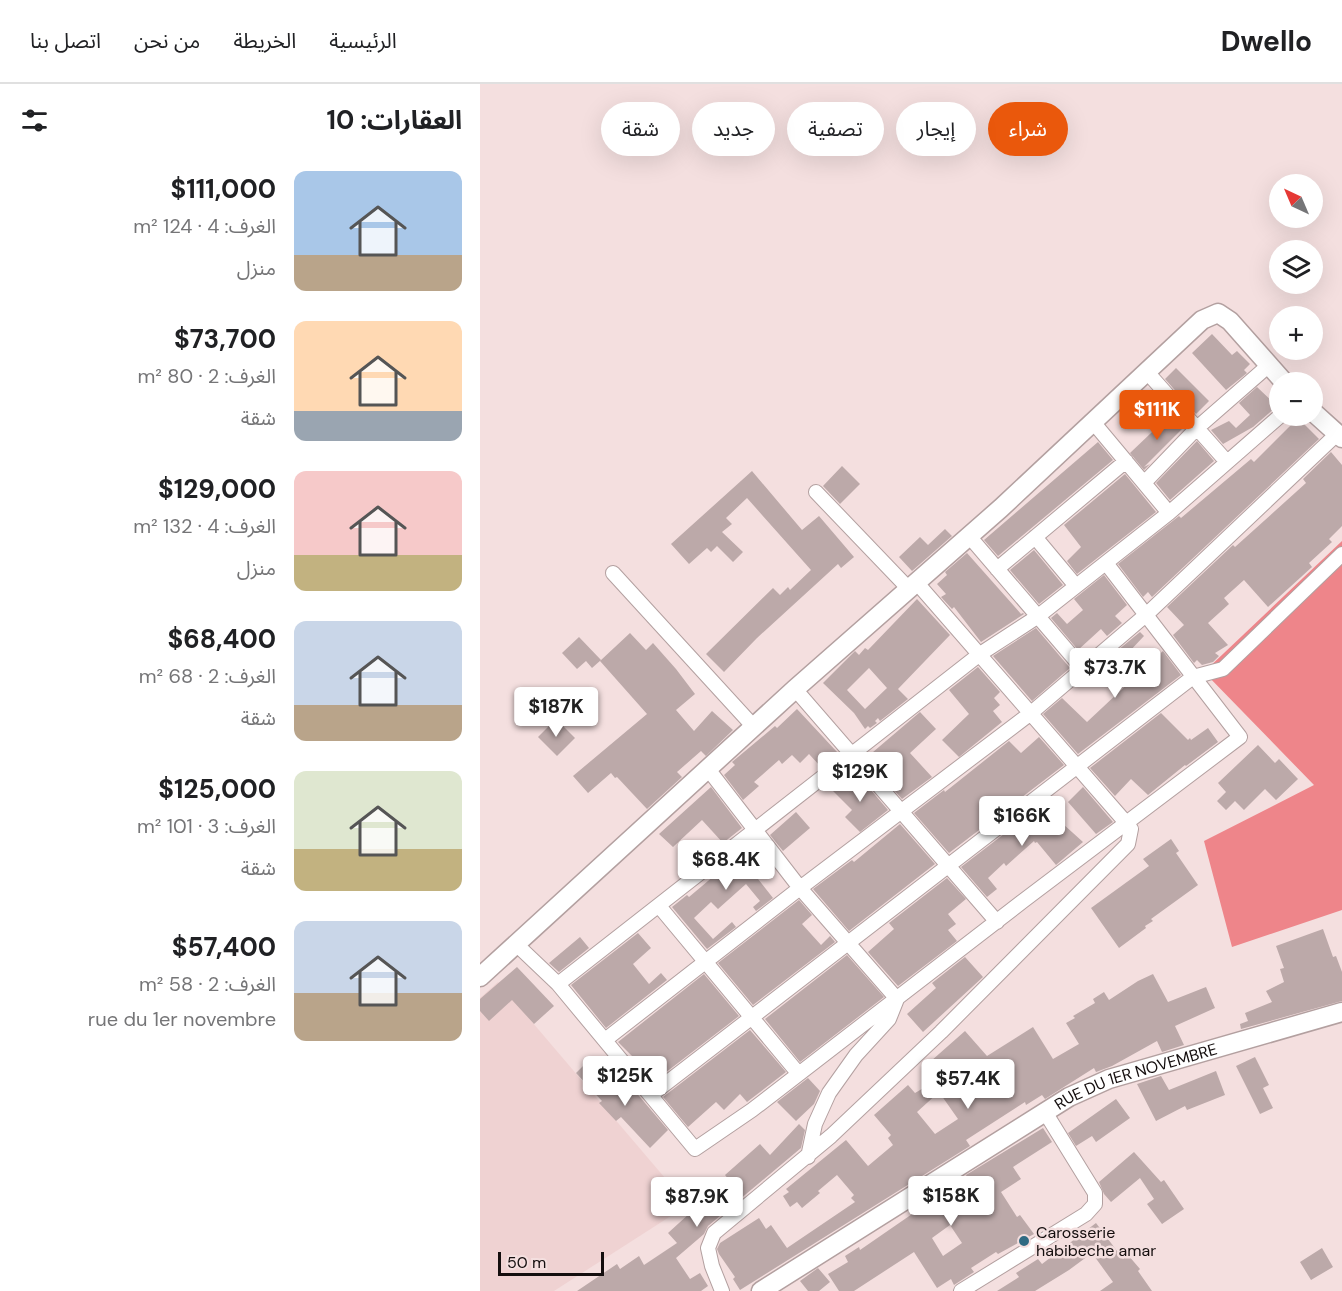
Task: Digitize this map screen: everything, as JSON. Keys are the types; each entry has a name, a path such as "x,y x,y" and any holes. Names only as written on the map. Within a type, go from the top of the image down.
{"street":[{"path":"480,977 795,689 969,536 1202,320 1218,313 1230,321 1274,372"},
{"path":"1144,483 1197,428 1268,366"},
{"path":"1147,372 1227,462"},
{"path":"606,1040 705,961 1031,713 1147,614 1339,436 1323,421"},
{"path":"1093,422 1169,513"},
{"path":"558,984 980,654 1037,617 1106,563 1169,513 1269,426"},
{"path":"997,569 1126,461"},
{"path":"722,1291 708,1248 714,1233 808,1156 941,1032 1128,844 1131,829 980,654 816,492"},
{"path":"969,536 1083,669"},
{"path":"1035,537 1076,586"},
{"path":"651,1095 1193,677 1223,669 1342,554"},
{"path":"517,945 558,984 695,1149 752,1110 1240,737 1106,563"},
{"path":"613,573 754,727"},
{"path":"795,689 997,922"},
{"path":"708,769 800,888 897,999"},
{"path":"659,906 798,1073"},
{"path":"808,1156 815,1124 829,1093 856,1055 889,1019 897,999"},
{"name":"RUE DU 1ER NOVEMBRE","path":"760,1291 1069,1097 1108,1078 1340,1014"},
{"path":"961,1291 1086,1214 1095,1204 1095,1193 1045,1112"}],"shaded area":[{"path":"1342,541 1342,910 1232,947 1204,841 1314,785 1204,672"},
{"path":"498,982 688,1205 554,1291 480,1291 480,998"}],"building":[{"path":"1212,334 1232,355 1237,351 1250,364 1244,370 1247,373 1226,390 1192,353"},
{"path":"1176,368 1209,401 1196,414 1165,379"},
{"path":"1257,387 1269,398 1269,413 1253,427 1223,444 1211,430 1229,421 1236,428 1250,415 1239,403"},
{"path":"1172,413 1184,427 1144,467 1150,464 1144,470 1130,453"},
{"path":"1290,426 1306,426 1319,439 1152,597 1148,592 1143,597 1118,564 1179,516 1181,518 1251,459 1254,462"},
{"path":"1197,441 1214,461 1170,500 1156,483"},
{"path":"1098,442 1113,460 998,556 984,540"},
{"path":"1331,452 1342,465 1342,526 1329,539 1332,542 1309,563 1312,567 1268,607 1244,580 1224,598 1229,604 1208,623 1228,645 1215,653 1219,656 1213,662 1202,665 1197,660 1194,663 1173,635 1184,625 1167,607 1233,545 1235,547 1306,483 1303,479"},
{"path":"842,466 860,484 840,504 823,486"},
{"path":"752,471 802,530 819,516 854,557 841,568 838,564 757,638 724,672 706,654 773,588 780,595 788,587 790,590 811,570 747,498 726,518 732,524 722,532 743,552 733,562 717,546 711,552 707,548 689,564 671,544"},
{"path":"1125,474 1156,512 1077,574 1067,561 1081,547 1064,525"},
{"path":"945,529 952,536 912,571 899,557 920,537 928,545"},
{"path":"1034,550 1063,585 1039,604 1010,570"},
{"path":"967,553 1021,614 1024,614 981,642 954,607 952,609 941,597 946,594 937,584 947,575 945,572"},
{"path":"1104,575 1127,605 1115,616 1122,623 1107,636 1101,629 1078,650 1051,618 1057,613 1067,624 1083,610 1074,599"},
{"path":"917,599 950,635 898,689 908,699 880,721 878,718 875,721 877,723 870,728 868,726 865,729 854,713 823,683 855,651 859,655 865,648 868,650","holes":["869,668 887,688 865,709 847,690"]},
{"path":"1036,628 1070,668 1032,701 993,656"},
{"path":"1140,632 1144,636 1128,653 1144,668 1163,651 1181,675 1078,754 1043,714 1062,698 1087,722 1135,677 1112,655"},
{"path":"630,633 646,650 653,643 695,694 676,710 694,731 712,711 733,730 706,756 701,751 677,772 682,777 647,809 611,773 588,793 573,776 647,714 600,661"},
{"path":"579,637 601,660 592,668 586,661 577,669 562,653"},
{"path":"978,667 1000,692 994,698 1000,705 993,711 1002,722 959,757 942,740 969,714 949,690"},
{"path":"797,709 838,753 821,767 809,754 800,763 792,755 782,764 779,760 754,782 759,786 743,800 724,775 735,765 732,762 775,726 777,728"},
{"path":"920,712 936,729 910,753 932,777 902,799 866,758"},
{"path":"1161,713 1188,740 1208,728 1218,742 1148,795 1131,779 1115,796 1090,768"},
{"path":"556,719 575,738 557,756 538,737"},
{"path":"1039,737 1064,765 949,853 914,813 944,790 945,792 1009,741 1021,753"},
{"path":"1258,745 1275,763 1279,759 1298,779 1276,800 1265,789 1244,810 1235,801 1226,810 1217,801 1226,792 1218,783"},
{"path":"858,775 888,810 860,832 845,817 852,810 831,789 841,780 847,786"},
{"path":"711,787 742,828 723,843 702,820 673,847 659,834"},
{"path":"1083,787 1113,822 1096,834 1068,802"},
{"path":"1042,805 1083,842 1056,865 1034,841 1006,866 1004,863 988,878 997,889 987,897 961,867"},
{"path":"796,812 810,828 783,851 770,835"},
{"path":"900,824 935,864 849,931 813,889 852,860 854,862"},
{"path":"1171,839 1179,851 1176,853 1198,885 1151,919 1153,921 1145,926 1146,928 1119,948 1091,908 1149,866 1143,859"},
{"path":"753,843 772,867 758,879 773,898 756,911 753,907 760,901 746,884 718,909 711,902 694,918 713,939 732,922 736,927 707,949 672,907 687,895 689,897"},
{"path":"947,878 966,899 948,914 956,924 948,930 957,941 898,986 868,952 894,929 889,923"},
{"path":"799,900 812,915 802,924 821,945 830,936 835,942 753,1005 718,963"},
{"path":"1323,929 1333,957 1336,956 1342,972 1342,1001 1241,1029 1240,1024 1248,1021 1245,1013 1272,1002 1266,991 1284,982 1280,969 1284,968 1276,946"},
{"path":"638,933 651,948 633,964 649,984 661,973 667,980 606,1028 571,985"},
{"path":"580,937 589,948 559,972 549,963"},
{"path":"847,955 884,997 800,1062 765,1019"},
{"path":"965,957 983,977 923,1032 907,1014 936,988 932,983"},
{"path":"517,967 554,1006 534,1024 512,1000 489,1021 480,1011 480,999"},
{"path":"704,974 739,1016 652,1083 642,1071 645,1069 618,1042"},
{"path":"1153,974 1168,1002 1206,987 1215,1008 1175,1026 1184,1045 1162,1052 1157,1041 1112,1066 1096,1072 1094,1068 1045,1099 1042,1095 1026,1105 1025,1102 966,1140 970,1146 740,1290 733,1279 735,1277 719,1254 717,1249 720,1243 759,1218 766,1229 771,1225 787,1248 855,1202 851,1198 854,1195 837,1175 802,1208 797,1202 790,1207 783,1196 789,1192 786,1189 846,1140 868,1166 893,1145 888,1138 891,1135 874,1115 908,1085 915,1093 944,1076 931,1061 965,1031 987,1056 1033,1027 1053,1059 1079,1044 1066,1023 1075,1018 1073,1016 1095,1003 1093,999 1104,992 1109,1000","holes":["939,1092 958,1119 935,1134 917,1112"]},
{"path":"750,1030 786,1072 747,1102 740,1094 724,1110 716,1102 688,1127 663,1097"},
{"path":"1255,1057 1269,1085 1263,1088 1273,1108 1260,1114 1236,1066"},
{"path":"586,1063 612,1091 625,1080 668,1130 650,1148 621,1117 616,1121 599,1103 602,1101 576,1073"},
{"path":"1216,1071 1225,1095 1187,1110 1185,1106 1156,1121 1137,1084 1161,1076 1169,1090"},
{"path":"808,1078 820,1091 814,1104 796,1121 777,1102"},
{"path":"1116,1099 1130,1118 1096,1142 1092,1136 1076,1146 1068,1133"},
{"path":"799,1124 805,1130 801,1148 708,1226 704,1234 676,1258 690,1279 700,1273 708,1286 701,1291 577,1291 617,1264 620,1269 639,1256 644,1265 677,1243 668,1233 690,1213 698,1222 716,1207 708,1199 729,1180 725,1175 760,1144 770,1155"},
{"path":"1043,1128 1052,1142 1013,1167 1021,1179 1001,1192 1017,1217 1020,1215 1034,1234 998,1254 996,1252 971,1268 974,1272 954,1285 951,1279 937,1288 914,1252 854,1291 839,1291 828,1274 848,1262 845,1256 859,1247 860,1250 944,1192 946,1195 968,1179 966,1175","holes":["950,1225 962,1243 943,1256 932,1238"]},
{"path":"1134,1152 1161,1182 1164,1180 1184,1209 1162,1224 1147,1204 1154,1199 1140,1178 1111,1202 1104,1194 1099,1182"},
{"path":"1096,1223 1123,1259 1128,1255 1140,1269 1138,1271 1152,1291 1100,1291 1113,1282 1092,1253 1035,1291 997,1291 1019,1277 1016,1273 1038,1259 1042,1264"},
{"path":"1322,1248 1333,1267 1311,1280 1300,1262"},
{"path":"818,1268 830,1282 819,1291 808,1291 800,1281"}],"place":[{"name":"Carosserie habibeche amar","path":"1024,1241"}]}
